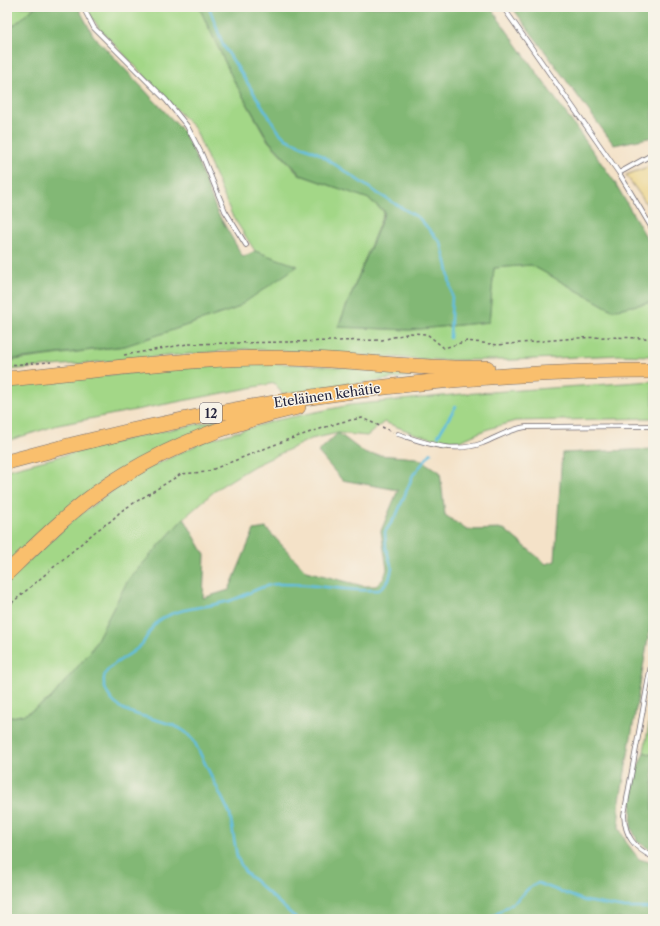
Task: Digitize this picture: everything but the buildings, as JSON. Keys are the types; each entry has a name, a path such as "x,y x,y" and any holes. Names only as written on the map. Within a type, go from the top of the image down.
{"highway":[{"path":"7,379 192,362 255,358 300,359 432,368 542,367 606,371"},
{"name":"Eteläinen kehätie","path":"7,462 78,442 210,414 309,397 419,383 520,375 606,371 653,371"},
{"path":"7,573 48,534 90,499 136,468 166,451 209,434 290,409 419,383"}],"lane":[{"path":"83,7 94,28 166,100 187,126 202,155 225,211 246,245"},
{"path":"503,7 619,172 653,230"},
{"path":"619,172 653,154"},
{"path":"398,434 431,445 452,448 474,446 516,428 653,426"},
{"path":"653,654 624,815 625,826 629,838 640,850 653,857"}],"path":[{"path":"382,340 410,332 428,334 444,348 467,341 498,345 605,337 645,338 653,341"},
{"path":"7,607 96,531 112,520 121,510 181,474 206,472 284,440 341,422 362,418 398,434"}],"green space":[{"path":"7,7 35,7 7,31"},
{"path":"35,7 78,7 93,35 182,130 192,148 217,212 243,257 255,251 298,266 235,309 125,346 7,360 7,31"},
{"path":"88,7 199,7 233,79 268,141 300,175 369,199 384,212 338,327 410,330 489,322 494,268 531,265 612,310 653,302 653,356 619,355 512,360 438,360 246,349 7,370 7,361 125,346 235,309 297,266 255,251 232,215 195,129 100,29 89,13"},
{"path":"199,7 490,7 614,181 653,249 653,302 612,310 531,265 494,268 489,322 410,330 338,327 385,212 369,199 301,175 269,141 233,79"},
{"path":"512,7 653,7 653,137 614,145"},
{"path":"239,363 293,364 420,372 419,375 282,394 275,383 58,425 7,441 7,384"},
{"path":"653,381 653,418 515,421 485,430 460,441 444,441 416,434 384,422 367,436 338,433 311,439 254,466 218,488 184,518 128,580 91,651 50,699 26,714 7,718 7,581 74,519 134,475 205,441 277,420 350,405 462,394"},
{"path":"238,416 153,454 7,566 7,470 143,435"},
{"path":"338,433 366,454 417,458 440,472 445,515 467,530 504,529 546,564 555,561 562,453 653,449 653,610 619,806 619,828 626,842 639,859 653,863 653,919 7,919 7,718 26,714 50,699 91,651 128,580 184,518 205,555 203,598 229,590 254,530 266,528 306,571 363,586 376,586 384,578 387,569 381,531 398,490 342,480 318,452"},
{"path":"653,700 653,755 644,752"},
{"path":"644,752 653,755 653,851 638,842 631,827 633,779"}],"sand":[{"path":"653,165 653,213 626,175"}],"waterway":[{"path":"209,7 223,45 279,132 286,139 318,153 377,193 419,218 441,243 447,266 452,296 450,338"},
{"path":"438,436 456,406"},
{"path":"297,919 245,872 237,857 230,814 193,739 184,731 175,726 123,709 109,696 105,687 105,675 113,665 143,643 153,626 159,620 171,614 232,600 266,586 279,584 354,590 379,590 389,580 392,568 386,548 385,532 397,514 413,475 431,453"},
{"path":"489,919 517,900 529,888 538,883 585,901 625,908 653,908"}]}
